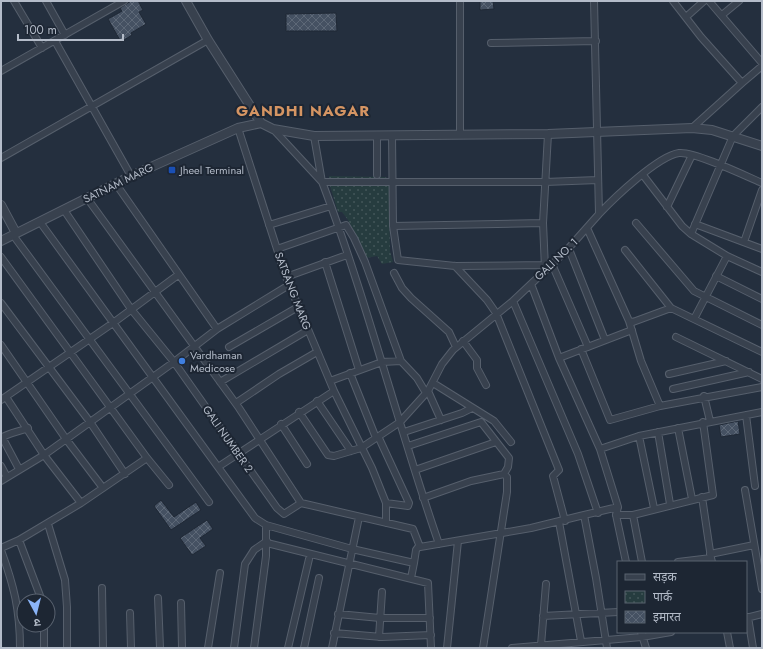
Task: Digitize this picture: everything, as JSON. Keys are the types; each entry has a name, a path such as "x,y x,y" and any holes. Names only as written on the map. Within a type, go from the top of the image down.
{"street":[{"path":"14,1 42,48"},
{"path":"46,1 65,35"},
{"path":"1,71 124,1"},
{"path":"186,1 208,40 261,123 273,129 314,136 392,136 548,134 692,128 712,130 762,146"},
{"path":"460,1 460,135"},
{"path":"594,1 604,132 598,180 599,214"},
{"path":"674,1 742,83"},
{"path":"686,17 704,1"},
{"path":"709,1 762,62"},
{"path":"722,15 739,1"},
{"path":"1,158 208,40"},
{"path":"55,41 131,176"},
{"path":"491,43 596,41"},
{"path":"692,128 762,66"},
{"path":"691,234 733,136 762,107"},
{"name":"SATNAM MARG","path":"1,241 131,176 238,128 261,123"},
{"name":"SATSANG MARG","path":"238,128 289,285 334,391 386,503"},
{"path":"273,129 322,182 545,182 598,180"},
{"path":"392,136 393,226 396,256 398,260 455,266 545,267 543,223 548,134"},
{"path":"314,136 322,182 382,362 423,498 439,544"},
{"path":"377,136 377,175"},
{"name":"GALI NO. 1","path":"299,412 328,455 334,456 361,448 400,422 427,392 442,364 456,347 513,301 531,284 545,267 552,264 569,249 615,197 662,160 680,153 692,155"},
{"path":"667,207 692,155 762,184"},
{"path":"643,175 667,207 691,234 727,256 762,272"},
{"path":"116,184 217,329"},
{"path":"744,242 762,190"},
{"path":"87,198 236,403 300,503 414,530 419,546 416,550 411,578"},
{"path":"1,205 15,234 89,340 209,502"},
{"path":"269,225 331,206"},
{"name":"GALI NUMBER 2","path":"64,210 132,309 174,362 277,508 284,514 300,503"},
{"path":"40,222 154,377 251,513 266,525 352,549 414,563"},
{"path":"393,226 543,223"},
{"path":"636,223 694,291 762,325"},
{"path":"695,224 762,249"},
{"path":"277,250 346,225 354,238 401,361 417,378 427,392 441,420"},
{"path":"587,228 629,321 642,361 660,406"},
{"path":"569,249 605,340"},
{"path":"625,250 671,308 762,352"},
{"path":"286,277 347,254"},
{"path":"694,319 727,256"},
{"path":"1,257 169,485"},
{"path":"325,262 359,370"},
{"path":"552,264 588,347"},
{"path":"455,266 487,300 496,314 559,470 553,476 562,521 580,641"},
{"path":"394,273 402,288 411,298 442,324 449,332 456,347"},
{"path":"81,503 44,455 28,428 4,399 113,323 178,275"},
{"path":"716,276 762,299"},
{"path":"531,284 559,358 600,448 618,507 616,515 626,561"},
{"path":"1,481 44,455 154,377 217,329 289,285"},
{"path":"513,301 578,454 598,513"},
{"path":"1,302 90,422 125,474"},
{"path":"229,347 298,307"},
{"path":"629,321 634,322 671,308"},
{"path":"220,382 308,330"},
{"path":"559,358 632,330"},
{"path":"676,337 762,379"},
{"path":"463,341 477,360 477,368 486,384"},
{"path":"1,345 66,439 103,488"},
{"path":"581,349 610,420 704,396 762,387"},
{"path":"236,403 279,374 317,352"},
{"path":"330,381 382,362 401,361"},
{"path":"669,374 726,361"},
{"path":"673,389 749,372"},
{"path":"350,373 377,437 409,503 408,506 386,503 386,524"},
{"path":"433,383 494,421 511,442"},
{"path":"218,467 299,412 334,391"},
{"path":"616,515 633,515 670,504 713,495 704,396"},
{"path":"317,401 352,451"},
{"path":"404,432 472,408"},
{"path":"600,448 639,436 706,421 762,412"},
{"path":"746,415 755,486"},
{"path":"408,446 481,422 509,458 508,467 504,474 471,481 423,498"},
{"path":"281,424 307,464"},
{"path":"19,469 2,438 8,434 12,435 28,428"},
{"path":"678,428 692,499"},
{"path":"658,432 670,504"},
{"path":"639,436 654,508"},
{"path":"415,470 496,442"},
{"path":"20,648 16,597 1,549 48,524 148,458"},
{"path":"1,466 7,477"},
{"path":"483,648 508,481 506,475 504,474"},
{"path":"745,490 762,589"},
{"path":"702,497 711,558"},
{"path":"419,546 458,541 562,521 618,507"},
{"path":"633,515 642,561"},
{"path":"584,516 607,648"},
{"path":"332,648 359,518"},
{"path":"48,524 65,580 67,607 67,648"},
{"path":"254,648 263,587 267,542 266,525"},
{"path":"20,540 39,593"},
{"path":"447,648 458,541"},
{"path":"234,648 245,564 254,550 267,542 349,565 428,583 432,648"},
{"path":"686,561 711,558 754,545"},
{"path":"288,648 309,559"},
{"path":"208,648 220,573"},
{"path":"304,648 319,578"},
{"path":"541,645 546,584"},
{"path":"102,588 103,648"},
{"path":"379,637 382,592"},
{"path":"158,598 160,648"},
{"path":"181,603 182,648"},
{"path":"543,616 617,612"},
{"path":"130,613 131,648"},
{"path":"338,614 380,618 430,618"},
{"path":"753,648 747,618 762,614"},
{"path":"44,633 44,648"},
{"path":"512,648 605,640 659,633"},
{"path":"727,633 730,648"},
{"path":"334,634 379,637 431,635"},
{"path":"642,634 646,648"}],"green space":[{"path":"329,176 385,177 389,179 390,251 393,262 382,264 377,256 366,258 348,220 342,212 338,212 330,186"}],"building":[{"path":"131,1 138,1 143,10 139,12 146,24 131,33 132,35 121,42 108,19 122,11 120,8"},
{"path":"480,1 493,1 494,9 480,10"},
{"path":"336,13 337,31 286,31 286,14"},
{"path":"738,421 740,434 721,437 719,425"},
{"path":"161,500 174,517 196,502 201,510 171,530 154,506"},
{"path":"207,520 213,529 200,538 206,546 192,555 180,538"}],"place":[{"name":"Jheel Terminal","path":"172,170"},
{"name":"Vardhaman Medicose","path":"182,361"}],"district":[{"name":"GANDHI NAGAR","path":"303,111"}]}
